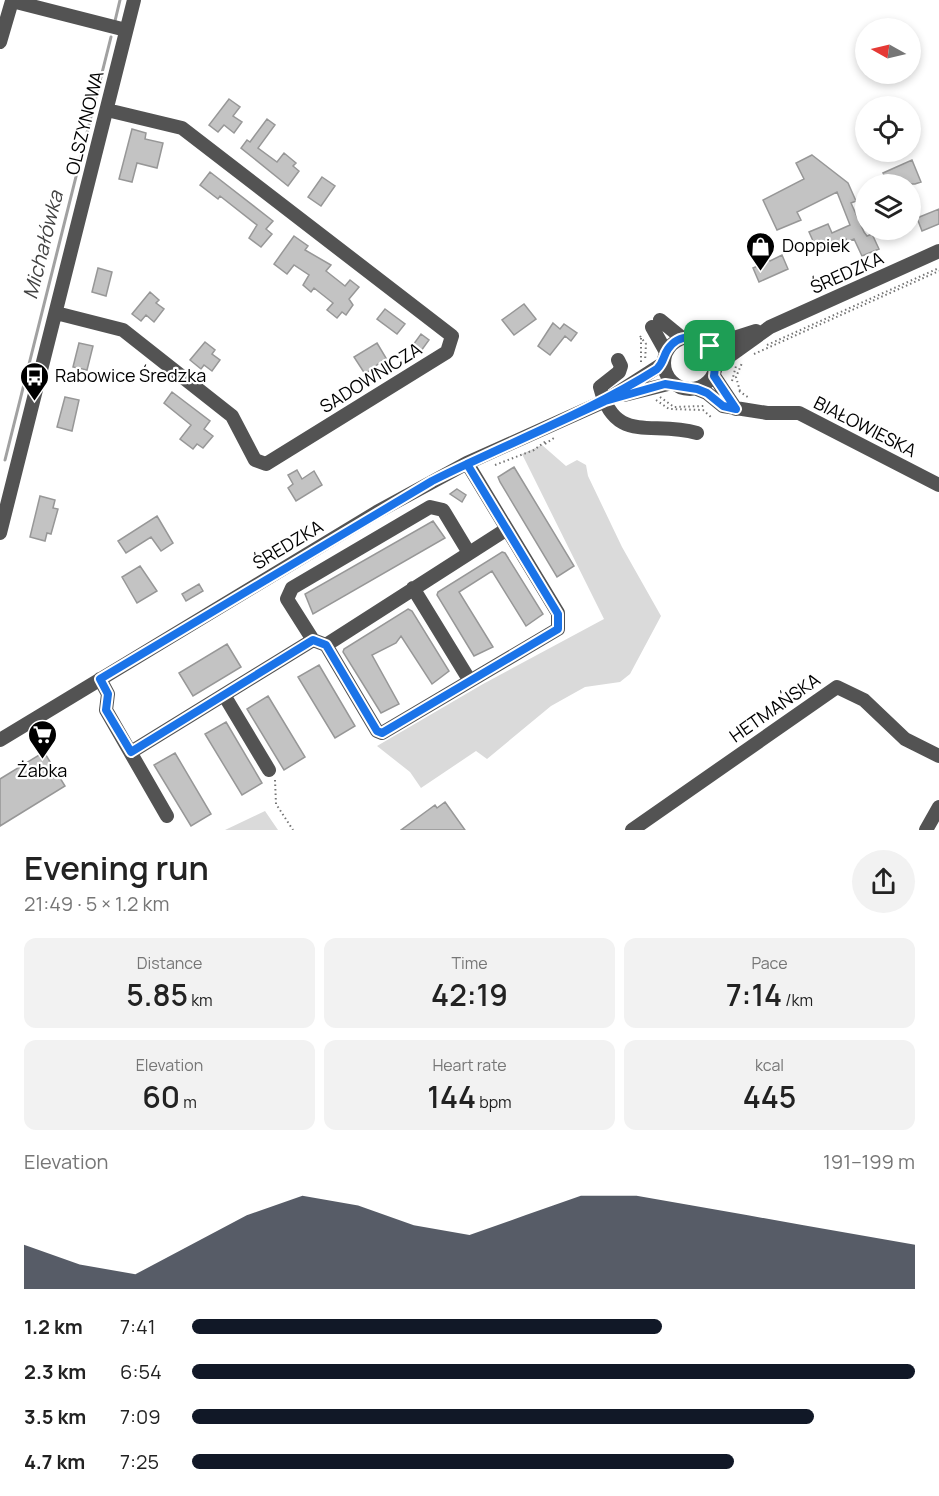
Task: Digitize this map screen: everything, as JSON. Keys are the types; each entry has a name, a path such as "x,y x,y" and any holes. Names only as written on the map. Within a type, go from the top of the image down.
{"street":[{"path":"118,0 133,2"},
{"path":"0,42 12,2 126,30"},
{"name":"OLSZYNOWA","path":"0,533 5,495 56,313 133,2"},
{"name":"SADOWNICZA","path":"56,313 123,330 232,416 255,460 266,464 447,352 452,336 182,128 107,110"},
{"name":"ŚREDZKA","path":"705,342 731,339 770,327 939,252"},
{"path":"682,338 656,323 665,357 666,374 672,383 684,389 697,389 707,384 715,370"},
{"name":"ŚREDZKA","path":"715,370 770,327"},
{"path":"665,357 673,343 682,338 693,337 705,342 714,352 715,370 736,409"},
{"name":"ŚREDZKA","path":"605,401 665,357"},
{"path":"618,360 621,366 619,372 600,387 605,401 620,423 629,426 667,427 697,433"},
{"name":"ŚREDZKA","path":"0,740 377,512 467,464 605,401 672,383"},
{"name":"BIAŁOWIESKA","path":"697,389 707,393 723,406 799,413 939,485"},
{"path":"467,464 560,621 558,629 382,733 377,731 320,643 286,598 292,588 430,507 443,510 469,553"},
{"path":"131,752 224,695 320,643 413,588 507,529"},
{"path":"413,588 470,681"},
{"path":"100,679 108,694 106,710 167,816"},
{"name":"HETMAŃSKA","path":"632,830 837,687 864,700 905,739 939,756"},
{"path":"224,695 269,770"},
{"path":"926,830 939,807"}],"path":[{"path":"753,353 939,270"},
{"path":"641,371 643,348 640,336 646,344 645,364"},
{"path":"740,360 732,381 739,392 736,377 745,359"},
{"path":"269,770 277,783 276,804 293,830"}],"shaded area":[{"path":"542,445 566,466 577,460 586,465 588,476 622,547 661,616 630,674 620,682 585,687 551,706 487,759 476,751 421,788 410,772 377,746 483,684 604,619 522,454"},
{"path":"265,811 278,830 225,830"}],"building":[{"path":"229,99 240,107 233,116 242,122 234,133 224,125 218,132 209,125"},
{"path":"267,119 275,125 258,148 277,162 284,153 296,163 293,166 299,171 288,186 241,148 247,140 250,142"},
{"path":"132,129 146,133 145,139 163,143 157,168 137,163 132,182 119,179"},
{"path":"812,155 848,183 855,199 855,201 851,203 855,212 855,240 875,240 879,249 862,256 854,239 847,242 846,239 818,252 809,232 828,224 832,233 850,225 837,192 797,212 801,220 777,230 763,200 804,179 796,163"},
{"path":"908,162 913,162 918,174 883,174"},
{"path":"210,172 273,221 266,229 272,234 261,247 249,238 257,225 220,196 218,199 200,185"},
{"path":"322,177 335,186 321,206 308,197"},
{"path":"939,209 939,224 922,231 921,216"},
{"path":"294,236 308,246 305,250 331,265 326,271 345,286 350,280 359,287 349,299 353,305 346,315 342,312 337,318 327,310 333,303 314,288 311,292 303,285 309,275 294,265 287,274 274,264"},
{"path":"782,255 788,269 759,282 753,268 763,264 761,260 768,257 770,261"},
{"path":"98,268 112,272 106,296 92,292"},
{"path":"150,292 159,300 156,303 164,309 154,322 146,315 141,321 132,314"},
{"path":"524,304 536,319 514,335 502,320"},
{"path":"385,309 405,324 397,334 377,319"},
{"path":"553,323 560,329 564,324 577,333 571,341 565,336 550,355 538,346"},
{"path":"421,334 429,340 421,351 413,345"},
{"path":"205,342 215,350 212,354 220,360 212,371 204,365 201,369 190,360"},
{"path":"79,343 93,346 87,370 73,367"},
{"path":"377,343 386,358 365,374 354,357"},
{"path":"172,392 210,421 204,429 213,436 203,448 197,444 193,449 180,439 191,425 164,403"},
{"path":"65,397 79,400 72,431 57,427"},
{"path":"514,467 574,566 557,577 498,477"},
{"path":"297,470 302,479 314,471 322,485 296,501 288,488 293,484 288,475"},
{"path":"457,489 466,495 462,502 450,494"},
{"path":"40,496 55,500 53,508 58,509 51,534 47,533 45,541 30,537"},
{"path":"157,516 173,543 161,551 151,537 126,553 118,541"},
{"path":"433,521 445,538 313,614 305,594"},
{"path":"502,552 505,553 543,614 526,626 492,571 459,592 493,647 474,656 437,595 438,592"},
{"path":"140,566 157,591 137,603 122,577"},
{"path":"199,584 203,591 186,601 182,594"},
{"path":"408,609 412,611 449,671 432,684 401,636 396,643 372,655 399,704 381,713 343,652 344,649"},
{"path":"227,644 241,667 193,696 179,673"},
{"path":"319,665 355,726 335,738 298,677"},
{"path":"268,696 305,757 284,770 247,709"},
{"path":"226,722 262,783 242,795 205,734"},
{"path":"44,752 65,786 0,826 0,779"},
{"path":"175,753 211,814 191,826 154,765"},
{"path":"445,802 465,830 401,830 435,805 437,808"}],"waterway":[{"name":"Michałówka","path":"115,21 120,0"},
{"name":"Michałówka","path":"5,460 111,37"}],"place":[{"name":"Doppiek","path":"761,272"},
{"name":"Rabowice Średzka","path":"34,402"},
{"name":"Żabka","path":"42,760"}],"route":[{"path":"710,346 699,338 686,337 678,340 669,347 664,363 657,369 605,401 467,464 432,481 100,679 108,694 105,703 106,710 131,752 313,640 326,645 377,731 382,733 558,629 560,621 558,614 467,464 516,441 605,401 654,386 672,383 684,389 697,389 707,393 723,406 736,409 714,376 717,365 710,346"}]}
